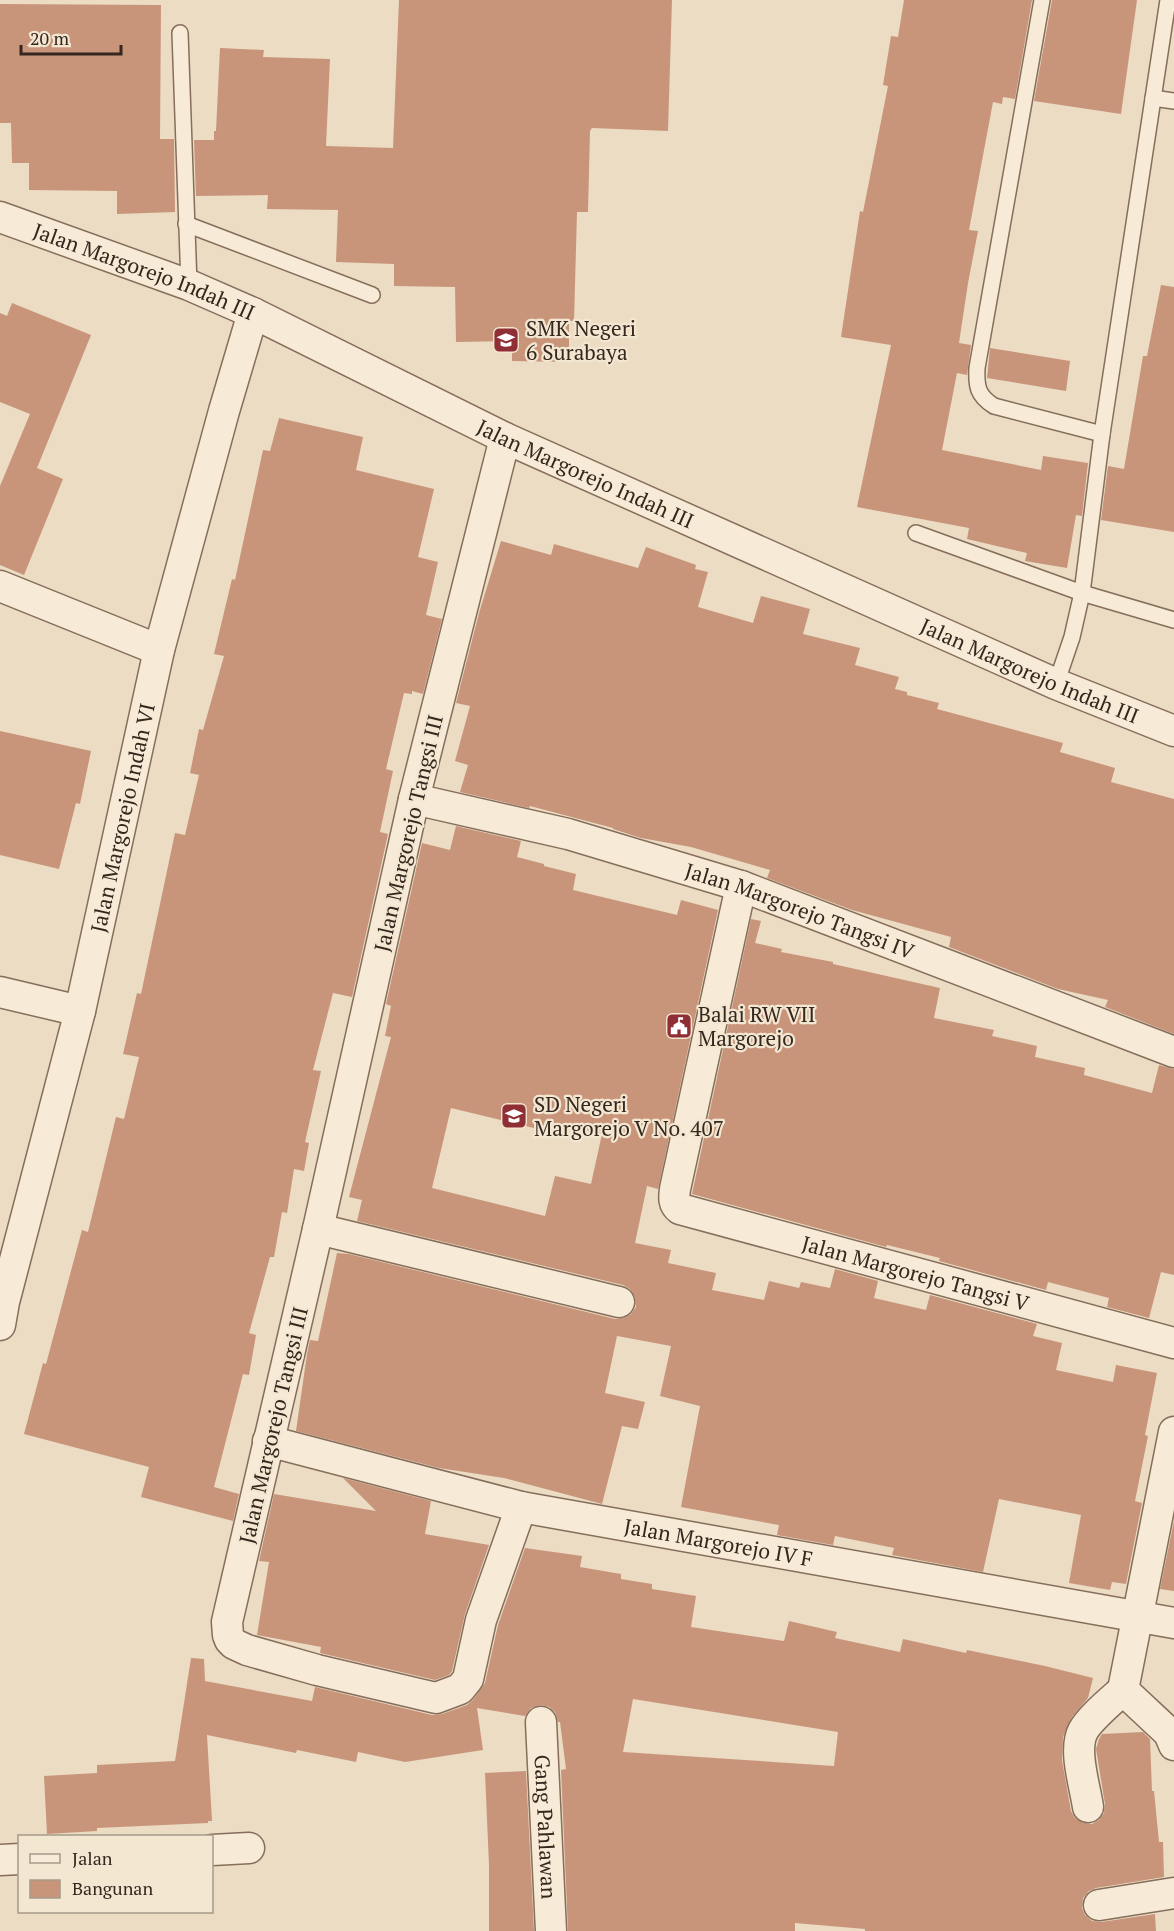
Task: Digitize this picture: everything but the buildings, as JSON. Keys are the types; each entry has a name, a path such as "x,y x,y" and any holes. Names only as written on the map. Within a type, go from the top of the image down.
{"street":[{"name":"Jalan Margorejo Indah III","path":"0,217 189,285 253,313 505,438 1056,684 1174,731"},
{"name":"Jalan Margorejo Indah VI","path":"2,1309 80,1011 159,650 253,313"},
{"name":"Jalan Margorejo Tangsi III","path":"505,438 414,799 227,1622 230,1640 247,1650 317,1670 436,1698 453,1693 460,1689 468,1679 481,1620 521,1507"},
{"path":"0,586 159,650"},
{"name":"Jalan Margorejo Tangsi IV","path":"414,799 568,834 741,886 1174,1052"},
{"name":"Jalan Margorejo Tangsi V","path":"741,886 674,1202 681,1209 1174,1342"},
{"path":"0,992 80,1011"},
{"path":"318,1228 619,1302"},
{"path":"1088,1807 1079,1750 1080,1740 1085,1727 1123,1690 1174,1432"},
{"name":"Jalan Margorejo IV F","path":"268,1441 521,1507 1174,1623"},
{"path":"1123,1690 1169,1733 1174,1745"},
{"name":"Gang Pahlawan","path":"541,1722 551,1931"},
{"path":"213,1850 249,1848"},
{"path":"0,1860 18,1859"},
{"path":"1099,1905 1174,1893"}],"lane":[{"path":"1042,0 976,382 983,399 994,406 1102,434"},
{"path":"1056,684 1072,637 1082,592 1102,434 1168,0"},
{"path":"180,33 189,285"},
{"path":"1153,98 1174,101"},
{"path":"186,224 372,295"},
{"path":"916,533 1082,592 1174,620"}],"place":[{"name":"SMK Negeri 6 Surabaya","path":"506,340"},
{"name":"Balai RW VII Margorejo","path":"679,1026"},
{"name":"SD Negeri Margorejo V No. 407","path":"514,1116"}]}
